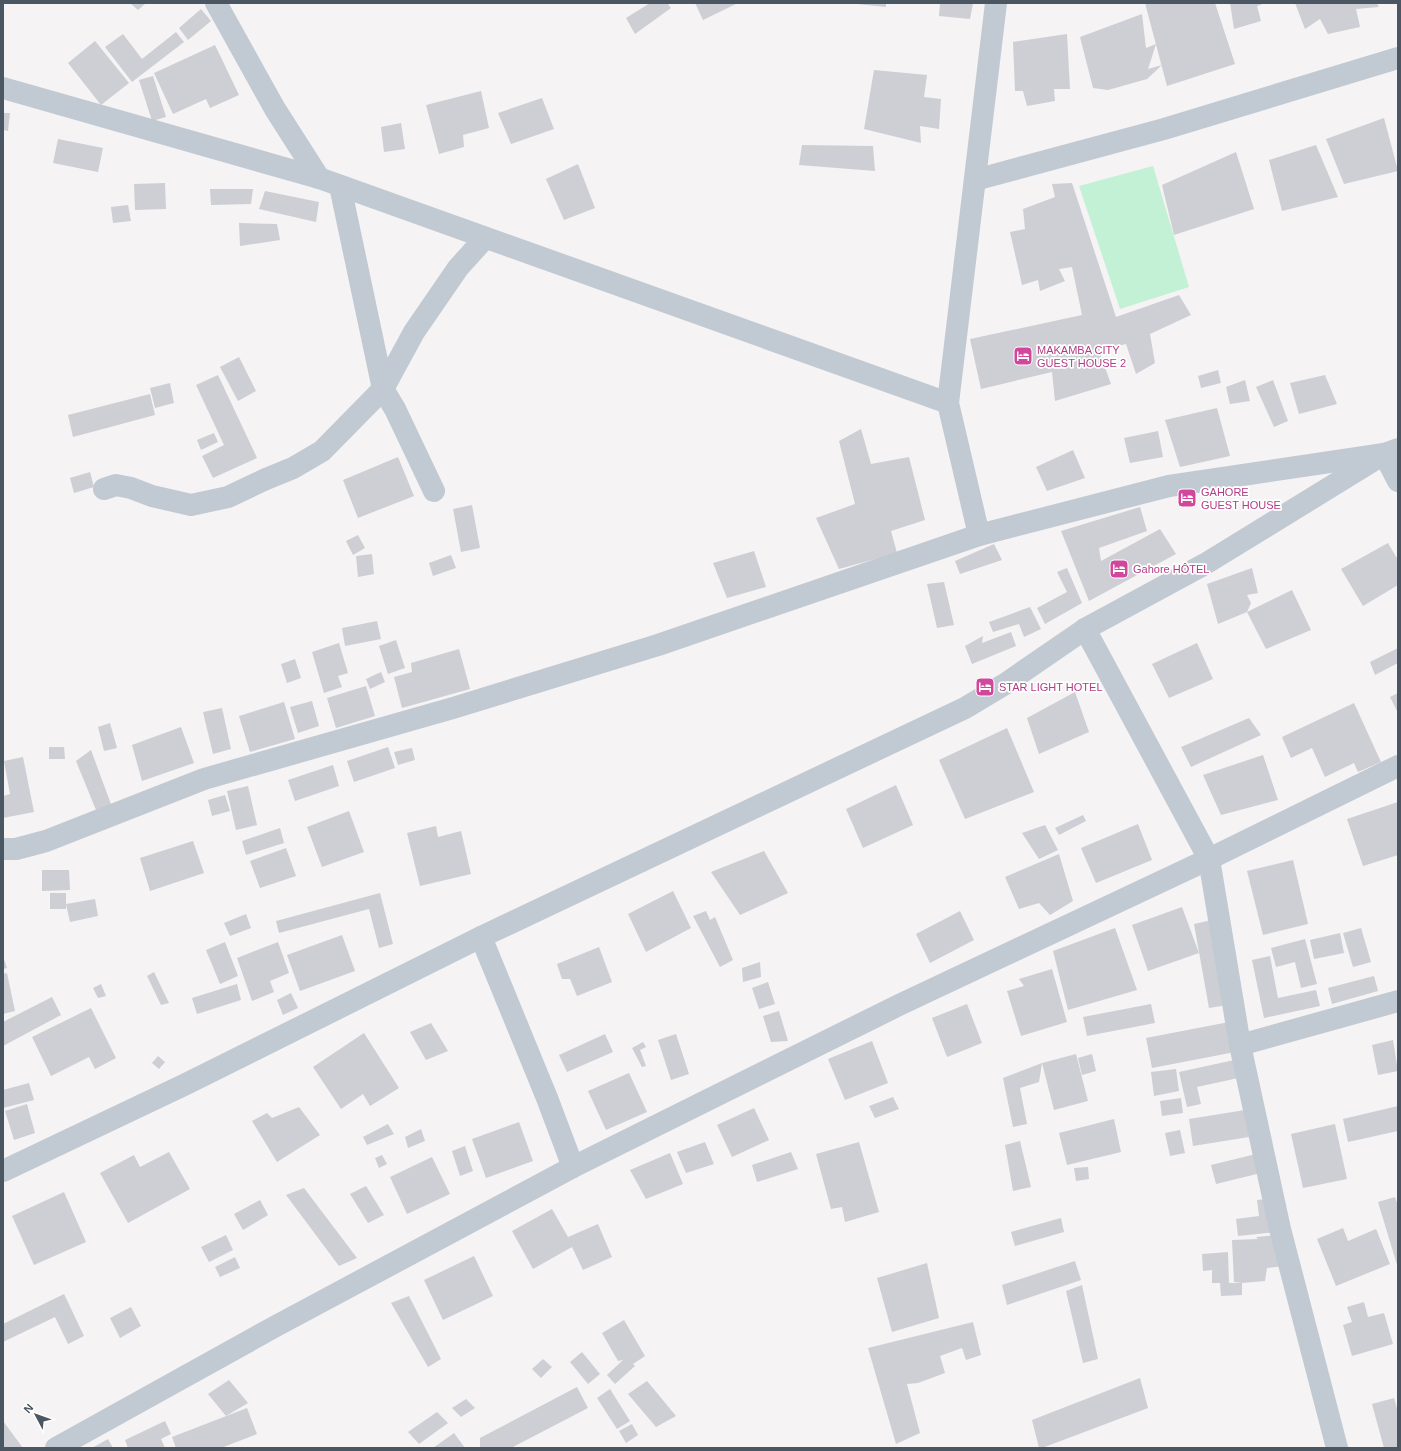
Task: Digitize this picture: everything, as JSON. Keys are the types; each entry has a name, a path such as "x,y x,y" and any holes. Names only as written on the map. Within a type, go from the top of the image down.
{"street":[{"path":"216,3 275,109 319,178"},
{"path":"979,535 948,403 996,3"},
{"path":"975,180 1164,129 1398,58"},
{"path":"3,88 319,178 948,403"},
{"path":"340,186 383,389 395,409 434,491"},
{"path":"104,489 116,485 131,488 152,496 191,505 228,497 266,478 293,468 322,451 383,389 414,332 458,268 486,238"},
{"path":"3,849 16,849 46,841 204,779 453,708 658,645 979,535 1169,486 1391,452"},
{"path":"1391,452 1398,481"},
{"path":"3,1171 186,1084 481,937 965,708 1004,684 1084,629 1205,564 1391,452"},
{"path":"1084,629 1209,859 1240,1045 1280,1229 1337,1448"},
{"path":"56,1448 276,1326 573,1167 899,1005 1209,859 1398,766"},
{"path":"481,937 547,1098 573,1167"},
{"path":"1240,1045 1398,1001"}],"green space":[{"path":"1153,166 1189,287 1120,309 1079,186"}],"building":[{"path":"130,3 146,3 138,10"},
{"path":"650,3 667,3 671,8 635,34 626,18"},
{"path":"695,3 738,3 703,20"},
{"path":"886,3 886,7 857,4"},
{"path":"940,3 973,3 970,19 939,16"},
{"path":"1145,3 1215,3 1235,64 1167,86"},
{"path":"1230,3 1265,3 1257,6 1261,21 1234,29"},
{"path":"1295,3 1377,3 1379,7 1356,9 1360,27 1328,34 1320,19 1305,29"},
{"path":"201,9 211,21 188,40 179,28"},
{"path":"1142,14 1146,48 1156,44 1148,69 1162,65 1147,79 1108,90 1093,88 1080,37"},
{"path":"176,32 184,42 132,82 105,47 123,34 142,59"},
{"path":"1067,34 1070,89 1054,89 1055,101 1027,106 1023,91 1015,91 1013,42"},
{"path":"95,41 129,83 101,105 68,63"},
{"path":"215,45 239,95 210,108 206,99 173,114 154,73"},
{"path":"874,70 927,75 924,97 941,99 939,129 920,126 921,143 864,129"},
{"path":"153,76 166,117 152,121 139,80"},
{"path":"481,91 489,128 463,135 464,147 439,154 426,105"},
{"path":"542,98 554,129 511,144 498,113"},
{"path":"3,113 10,113 8,131 3,130"},
{"path":"1384,118 1398,171 1344,184 1326,139"},
{"path":"401,123 405,149 384,152 381,127"},
{"path":"58,139 103,148 98,172 53,163"},
{"path":"802,145 873,146 875,171 799,165"},
{"path":"1316,145 1338,197 1282,211 1269,160"},
{"path":"1236,152 1254,209 1174,235 1162,185"},
{"path":"578,164 595,208 564,220 546,179"},
{"path":"165,183 166,209 135,210 134,184"},
{"path":"1072,183 1116,317 1179,295 1191,315 1150,334 1155,363 1136,374 1126,344 1099,351 1111,384 1055,401 1052,372 981,389 970,339 1082,315 1072,267 1059,269 1065,281 1040,291 1038,280 1022,285 1010,232 1025,229 1023,209 1055,197 1052,184"},
{"path":"210,189 253,189 251,204 211,205"},
{"path":"265,191 319,202 316,222 259,209"},
{"path":"128,205 131,221 113,223 111,207"},
{"path":"239,223 277,224 280,240 240,246"},
{"path":"239,357 256,391 238,401 220,367"},
{"path":"1218,370 1221,383 1201,388 1198,376"},
{"path":"218,375 257,458 213,478 202,456 224,445 196,385"},
{"path":"1325,375 1337,404 1299,414 1290,383"},
{"path":"1245,380 1250,401 1230,404 1226,387"},
{"path":"1273,380 1288,421 1274,427 1256,387"},
{"path":"170,383 174,403 155,408 150,388"},
{"path":"150,394 155,415 73,437 68,415"},
{"path":"1217,408 1230,456 1180,467 1165,420"},
{"path":"861,429 871,464 909,457 925,520 891,531 897,553 839,569 816,518 855,504 839,441"},
{"path":"1158,431 1163,457 1130,463 1124,438"},
{"path":"214,433 218,442 201,450 197,440"},
{"path":"1073,450 1085,478 1047,491 1036,467"},
{"path":"398,457 414,496 358,518 343,480"},
{"path":"90,472 94,487 74,493 70,478"},
{"path":"472,505 480,548 461,552 453,509"},
{"path":"1140,507 1147,531 1099,548 1101,561 1160,529 1176,554 1089,601 1061,531"},
{"path":"358,535 365,548 353,555 346,541"},
{"path":"1388,543 1398,560 1398,585 1363,606 1341,569"},
{"path":"994,544 1002,560 960,574 955,561"},
{"path":"754,551 766,587 727,598 713,563"},
{"path":"372,554 374,574 358,577 356,556"},
{"path":"451,555 456,568 433,576 429,563"},
{"path":"1067,568 1082,603 1045,624 1037,608 1067,592 1057,572"},
{"path":"1252,568 1258,593 1247,595 1251,603 1247,612 1218,624 1207,584"},
{"path":"944,582 954,625 937,628 927,584"},
{"path":"1292,590 1311,630 1266,649 1247,612"},
{"path":"1030,607 1041,629 1024,637 1019,624 993,632 989,622"},
{"path":"377,621 381,639 345,646 342,628"},
{"path":"1011,632 1016,646 972,664 965,646 983,636 982,643"},
{"path":"396,640 405,668 388,674 379,646"},
{"path":"339,643 348,673 338,676 342,687 324,693 312,652"},
{"path":"1197,643 1213,679 1169,698 1152,664"},
{"path":"1398,648 1398,663 1375,675 1370,662"},
{"path":"459,649 470,689 402,708 394,677 412,672 411,663"},
{"path":"295,659 301,678 287,683 281,664"},
{"path":"381,672 385,682 370,689 366,679"},
{"path":"366,686 375,716 336,728 327,698"},
{"path":"1075,692 1089,732 1039,754 1027,718"},
{"path":"1398,693 1398,713 1390,697"},
{"path":"312,701 319,726 298,733 290,707"},
{"path":"284,702 295,739 250,752 239,716"},
{"path":"1354,703 1381,762 1358,772 1354,763 1325,777 1312,748 1291,758 1282,737"},
{"path":"222,708 231,749 213,754 203,712"},
{"path":"1249,718 1261,735 1191,767 1181,747"},
{"path":"110,723 117,748 104,751 98,727"},
{"path":"181,727 194,763 142,781 132,745"},
{"path":"1007,728 1034,792 965,819 939,760"},
{"path":"49,747 64,747 65,759 49,759"},
{"path":"388,747 395,768 354,782 347,761"},
{"path":"412,748 415,760 398,765 394,752"},
{"path":"91,750 112,807 96,810 76,761"},
{"path":"1263,755 1278,800 1221,815 1203,775"},
{"path":"23,757 34,812 3,818 3,796 10,794 4,761"},
{"path":"333,765 339,786 295,801 288,780"},
{"path":"896,785 913,825 863,848 846,809"},
{"path":"248,786 257,825 236,830 227,791"},
{"path":"225,795 230,811 212,816 208,800"},
{"path":"1398,802 1398,855 1363,866 1347,819"},
{"path":"349,811 364,852 322,867 307,827"},
{"path":"1083,815 1086,821 1059,835 1055,828"},
{"path":"1138,824 1152,860 1096,883 1081,848"},
{"path":"1045,825 1058,850 1039,859 1022,833"},
{"path":"436,826 438,837 461,831 471,874 420,886 407,833"},
{"path":"280,828 284,843 246,855 242,841"},
{"path":"193,841 204,873 150,891 140,858"},
{"path":"286,848 296,876 260,888 250,861"},
{"path":"764,851 788,893 740,915 711,872"},
{"path":"1059,854 1073,901 1050,915 1039,903 1019,909 1005,877"},
{"path":"1293,860 1308,924 1263,935 1247,871"},
{"path":"42,870 69,870 70,890 42,891"},
{"path":"673,891 691,928 646,952 628,914"},
{"path":"50,893 66,893 66,909 50,909"},
{"path":"380,893 393,944 379,948 369,909 279,933 276,921"},
{"path":"95,899 98,916 70,922 66,904"},
{"path":"1182,907 1199,953 1148,971 1132,925"},
{"path":"706,911 710,920 715,917 733,960 720,967 693,916"},
{"path":"960,911 974,940 930,963 916,934"},
{"path":"246,914 251,928 230,936 224,923"},
{"path":"1212,920 1227,1005 1209,1008 1194,924"},
{"path":"1115,928 1137,990 1068,1010 1053,951"},
{"path":"1361,928 1371,962 1353,967 1343,933"},
{"path":"1340,933 1344,953 1314,959 1310,940"},
{"path":"342,935 355,971 300,991 287,955"},
{"path":"1305,939 1317,984 1301,988 1295,962 1276,967 1271,948"},
{"path":"225,942 238,976 220,984 206,950"},
{"path":"278,942 289,973 270,981 274,992 252,1001 237,958"},
{"path":"599,947 612,982 577,996 570,979 562,979 557,964"},
{"path":"3,956 7,968 3,969"},
{"path":"1270,956 1278,998 1316,990 1320,1006 1264,1018 1252,960"},
{"path":"760,962 761,977 743,982 742,968"},
{"path":"1052,969 1067,1022 1021,1036 1007,991 1024,986 1019,979"},
{"path":"154,972 169,1003 161,1005 147,976"},
{"path":"7,973 15,1011 3,1014 3,974"},
{"path":"1374,976 1378,991 1332,1004 1328,988"},
{"path":"768,982 775,1004 759,1009 752,988"},
{"path":"101,984 106,996 98,998 93,988"},
{"path":"237,984 241,1000 197,1014 192,998"},
{"path":"291,993 298,1008 283,1015 277,1000"},
{"path":"52,997 61,1015 3,1046 3,1022"},
{"path":"967,1004 982,1043 947,1057 932,1018"},
{"path":"1151,1004 1155,1023 1087,1036 1083,1017"},
{"path":"91,1008 116,1058 95,1069 89,1057 51,1076 32,1037"},
{"path":"779,1011 788,1041 771,1042 763,1016"},
{"path":"1229,1022 1235,1052 1152,1068 1146,1038"},
{"path":"431,1023 448,1051 426,1060 410,1032"},
{"path":"364,1033 399,1088 370,1106 363,1094 341,1109 313,1067"},
{"path":"605,1034 613,1052 567,1072 559,1055"},
{"path":"676,1034 689,1074 671,1080 658,1040"},
{"path":"1393,1040 1398,1071 1378,1075 1372,1045"},
{"path":"872,1041 888,1083 845,1100 828,1059"},
{"path":"643,1042 646,1047 640,1050 646,1066 642,1067 632,1048"},
{"path":"1076,1054 1088,1101 1054,1110 1042,1063"},
{"path":"1092,1054 1096,1071 1082,1075 1078,1058"},
{"path":"158,1056 165,1062 159,1069 152,1063"},
{"path":"1239,1059 1243,1077 1197,1087 1201,1104 1187,1107 1179,1072"},
{"path":"1042,1063 1039,1082 1020,1088 1027,1124 1013,1127 1003,1078"},
{"path":"1176,1069 1179,1091 1154,1096 1151,1072"},
{"path":"629,1073 647,1112 606,1130 588,1091"},
{"path":"29,1083 34,1100 3,1108 3,1090"},
{"path":"893,1097 899,1109 875,1118 869,1106"},
{"path":"1181,1098 1183,1113 1162,1116 1160,1101"},
{"path":"27,1104 35,1133 14,1140 5,1111"},
{"path":"1398,1106 1398,1131 1348,1142 1343,1119"},
{"path":"299,1107 320,1135 277,1162 252,1121 267,1113 272,1118"},
{"path":"754,1108 769,1140 732,1157 717,1125"},
{"path":"1245,1110 1249,1137 1193,1146 1189,1119"},
{"path":"1114,1119 1121,1152 1067,1165 1059,1133"},
{"path":"519,1122 533,1161 486,1178 472,1139"},
{"path":"388,1124 394,1134 367,1145 363,1137"},
{"path":"1335,1124 1347,1179 1303,1188 1291,1134"},
{"path":"421,1129 425,1141 408,1148 405,1137"},
{"path":"1180,1130 1185,1153 1170,1156 1165,1133"},
{"path":"1020,1141 1031,1187 1013,1191 1005,1145"},
{"path":"705,1142 714,1164 686,1173 677,1152"},
{"path":"859,1142 879,1212 845,1222 842,1207 831,1209 816,1154"},
{"path":"465,1146 473,1171 460,1176 452,1151"},
{"path":"169,1152 190,1189 128,1223 100,1173 134,1155 140,1167"},
{"path":"791,1152 798,1169 757,1182 752,1165"},
{"path":"670,1153 683,1184 646,1199 630,1170"},
{"path":"1256,1154 1261,1173 1216,1184 1211,1165"},
{"path":"382,1155 387,1164 379,1168 375,1158"},
{"path":"432,1157 450,1194 407,1214 390,1177"},
{"path":"1088,1167 1089,1179 1076,1181 1074,1168"},
{"path":"366,1186 384,1215 368,1223 350,1194"},
{"path":"304,1188 357,1258 339,1266 286,1195"},
{"path":"64,1192 86,1242 34,1265 12,1216"},
{"path":"1395,1197 1398,1206 1398,1268 1378,1202"},
{"path":"1274,1198 1277,1232 1238,1236 1236,1219 1259,1216 1257,1200"},
{"path":"260,1200 268,1215 243,1230 234,1214"},
{"path":"552,1209 568,1237 598,1224 612,1257 583,1270 572,1247 533,1269 512,1231"},
{"path":"1061,1218 1064,1232 1015,1246 1011,1232"},
{"path":"1343,1228 1348,1241 1376,1229 1390,1264 1336,1286 1317,1239"},
{"path":"226,1235 233,1250 209,1262 201,1247"},
{"path":"1279,1235 1283,1266 1267,1268 1265,1281 1242,1283 1234,1282 1232,1240 1258,1239 1256,1237"},
{"path":"1228,1252 1229,1283 1242,1283 1242,1295 1221,1296 1220,1283 1212,1283 1212,1270 1203,1271 1202,1254"},
{"path":"474,1256 493,1296 443,1320 424,1280"},
{"path":"235,1257 240,1268 220,1277 215,1267"},
{"path":"1075,1261 1081,1280 1007,1305 1002,1285"},
{"path":"927,1263 939,1318 892,1332 877,1278"},
{"path":"1082,1285 1098,1359 1083,1363 1066,1291"},
{"path":"64,1294 84,1336 68,1344 55,1317 3,1342 3,1324"},
{"path":"409,1296 441,1359 428,1367 391,1303"},
{"path":"1364,1302 1368,1317 1384,1313 1393,1344 1352,1356 1343,1325 1352,1322 1347,1307"},
{"path":"131,1307 141,1326 120,1338 110,1318"},
{"path":"624,1320 645,1356 633,1364 635,1366 615,1384 607,1375 623,1360 618,1361 602,1333"},
{"path":"973,1322 981,1355 966,1360 962,1348 940,1356 945,1373 918,1383 907,1384 920,1433 896,1444 868,1348"},
{"path":"582,1352 600,1374 588,1384 570,1362"},
{"path":"543,1359 552,1367 541,1378 532,1369"},
{"path":"1140,1378 1148,1408 1039,1448 1032,1420"},
{"path":"229,1380 248,1403 226,1416 208,1394"},
{"path":"647,1381 676,1416 656,1427 628,1394"},
{"path":"577,1387 588,1408 511,1448 480,1448 480,1438"},
{"path":"610,1389 630,1421 617,1429 597,1398"},
{"path":"1394,1398 1398,1412 1398,1448 1384,1448 1372,1404"},
{"path":"466,1399 475,1408 461,1417 452,1408"},
{"path":"247,1408 257,1434 221,1448 176,1448 172,1437"},
{"path":"437,1412 448,1423 419,1444 408,1432"},
{"path":"3,1421 23,1448 3,1448"},
{"path":"165,1421 171,1434 161,1439 165,1448 128,1448 125,1440"},
{"path":"632,1424 638,1435 626,1443 619,1431"},
{"path":"454,1433 465,1448 433,1448"},
{"path":"108,1439 113,1448 92,1448"}],"place":[{"name":"MAKAMBA CITY GUEST HOUSE 2","path":"1023,356"},
{"name":"GAHORE GUEST HOUSE","path":"1187,498"},
{"name":"Gahore HÔTEL","path":"1119,569"},
{"name":"STAR LIGHT HOTEL","path":"985,687"}]}
